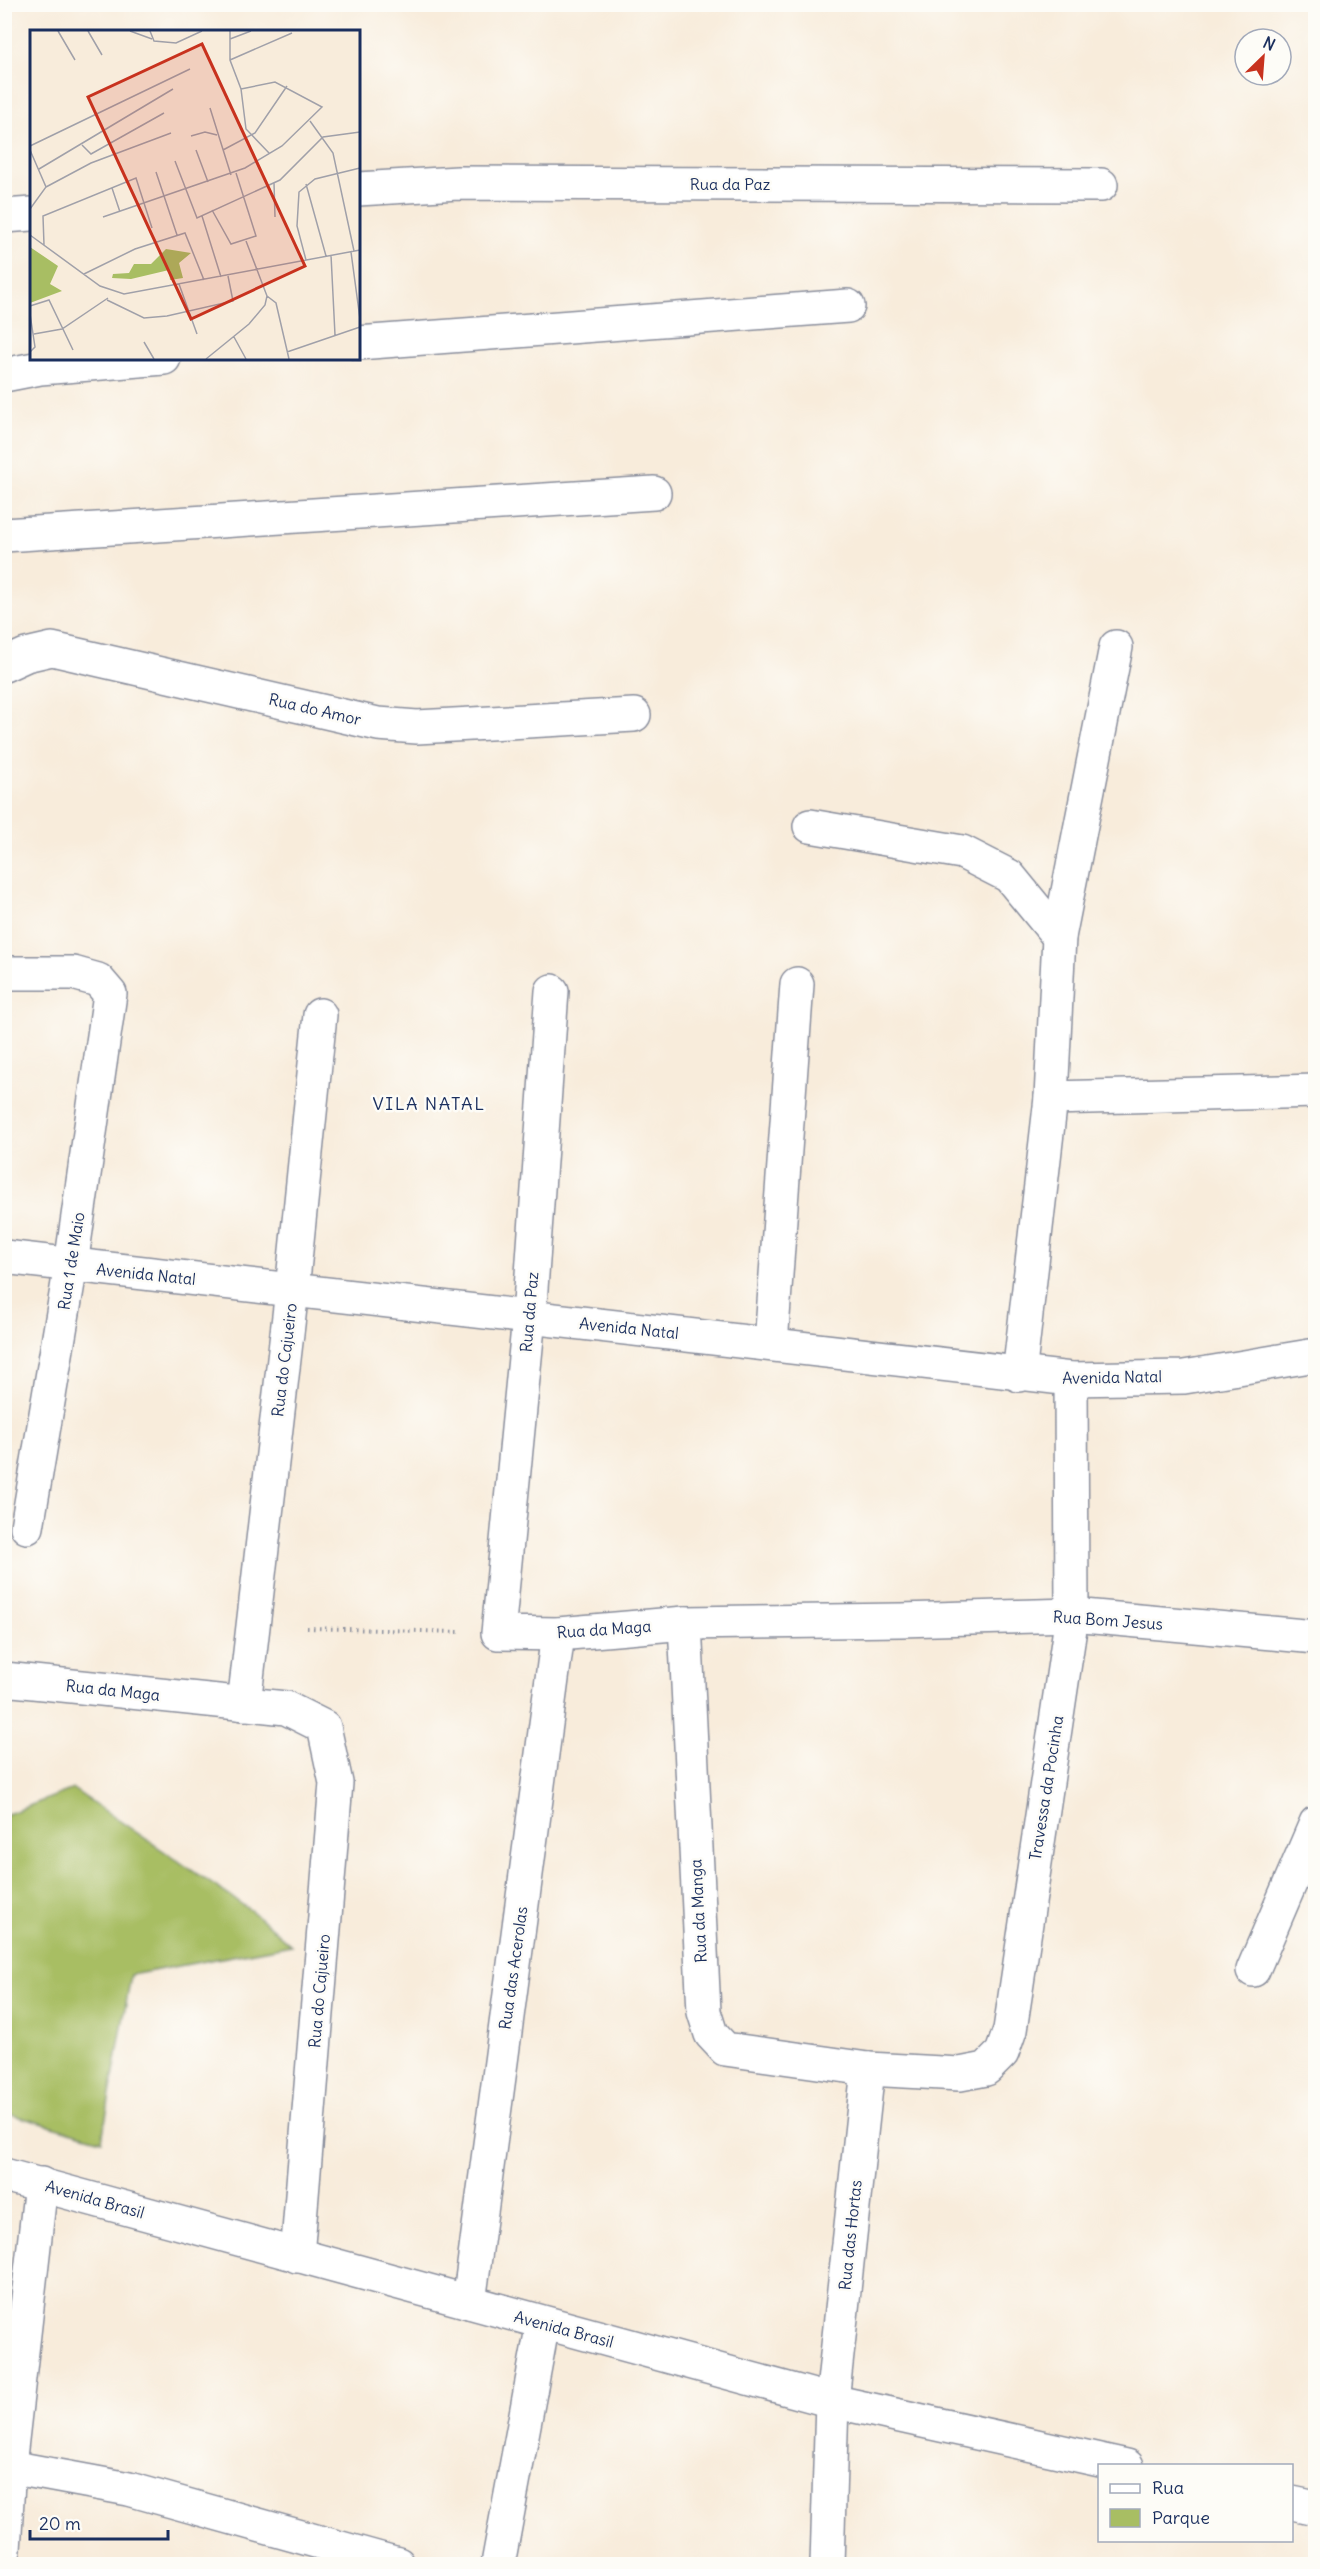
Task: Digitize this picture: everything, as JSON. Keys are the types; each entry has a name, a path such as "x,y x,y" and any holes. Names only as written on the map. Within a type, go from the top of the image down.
{"street":[{"name":"Rua da Paz","path":"360,189 458,183 1101,185"},
{"path":"4,216 30,214"},
{"path":"360,344 848,306"},
{"path":"4,375 40,368 139,360"},
{"path":"4,535 654,493"},
{"path":"1019,1375 1051,1098 1059,937 1116,647"},
{"name":"Rua do Amor","path":"4,664 26,655 52,649 378,724 417,727 634,715"},
{"path":"810,826 962,852 1009,876 1059,937"},
{"name":"Rua 1 de Maio","path":"4,973 73,973 98,980 110,994 71,1265 27,1527"},
{"path":"771,1344 797,984"},
{"name":"Rua da Paz","path":"498,1633 529,1317 552,991"},
{"name":"Rua do Cajueiro","path":"244,1704 292,1290 320,1015"},
{"path":"1051,1098 1316,1091"},
{"name":"Avenida Natal","path":"4,1257 926,1361 1019,1375 1071,1379 1184,1377 1316,1355"},
{"name":"Travessa da Pocinha","path":"868,2069 960,2074 986,2068 1002,2053 1010,2030 1072,1615 1071,1379"},
{"name":"Rua Bom Jesus","path":"901,1620 1072,1615 1316,1637"},
{"name":"Rua da Maga","path":"498,1633 558,1634 685,1623 901,1620"},
{"name":"Rua da Manga","path":"685,1623 704,2012 711,2034 725,2049 868,2069"},
{"name":"Rua das Acerolas","path":"469,2302 558,1634"},
{"name":"Rua da Maga","path":"4,1679 286,1708 324,1727"},
{"name":"Rua do Cajueiro","path":"297,2256 336,1783 324,1727"},
{"path":"1253,1970 1316,1823"},
{"name":"Rua das Hortas","path":"827,2565 832,2401 868,2069"},
{"name":"Avenida Brasil","path":"4,2175 832,2401 1118,2464"},
{"path":"4,2550 7,2466 41,2184"},
{"path":"498,2565 543,2323"},
{"path":"7,2466 129,2489 398,2565"},
{"path":"1293,2503 1316,2508"}],"path":[{"path":"307,1628 498,1633"}],"green space":[{"path":"73,1789 253,1912 291,1945 131,1975 102,2140 5,2113 4,2014 7,2006 4,2005 5,1815"}],"district":[{"name":"VILA NATAL","path":"429,1104"}]}
